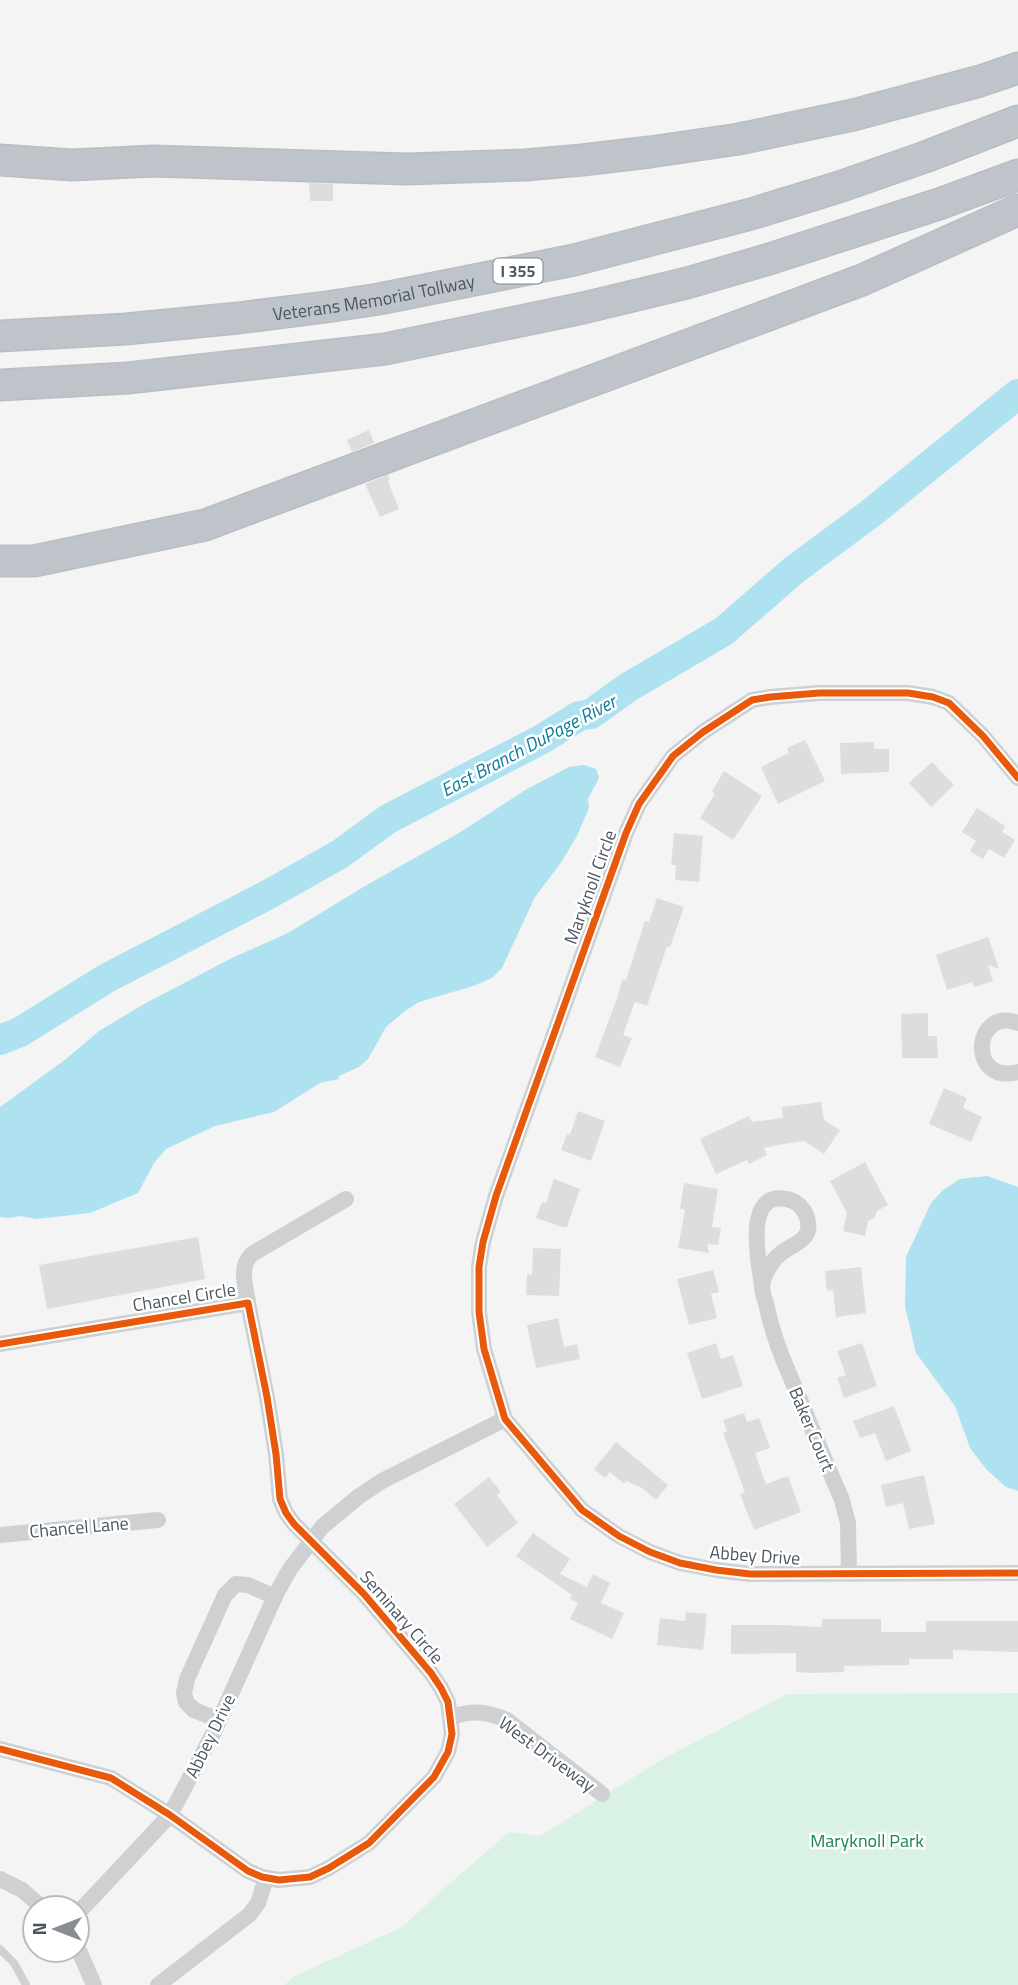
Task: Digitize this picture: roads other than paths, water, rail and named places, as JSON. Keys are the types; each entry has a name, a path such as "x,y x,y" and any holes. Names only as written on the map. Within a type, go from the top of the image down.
{"highway":[{"path":"0,160 72,165 153,161 407,169 582,160 726,141 853,115 1018,68"},
{"name":"Veterans Memorial Tollway","path":"0,336 138,327 326,307 574,260 751,214 839,187 1018,121"},
{"path":"0,141 153,161"},
{"path":"0,385 166,374 385,349 425,341 687,283 850,234 1018,175"},
{"path":"0,561 34,561 205,526 862,280 1018,210"}],"street":[{"name":"Maryknoll Circle","path":"505,1419 484,1349 479,1312 479,1267 486,1228 626,833 639,804 673,756 703,732 752,700 806,693 908,693 949,703 983,736 1018,778"},
{"path":"1018,1023 1004,1020 996,1023 984,1035 981,1044 981,1053 990,1068 1007,1074 1018,1072"},
{"path":"248,1303 243,1270 247,1258 346,1199"},
{"name":"Baker Court","path":"762,1286 770,1265 779,1254 798,1245 807,1231 808,1223 802,1208 788,1199 772,1200 759,1212 757,1253 762,1286 771,1326 842,1500 848,1523 849,1574"},
{"name":"Chancel Circle","path":"0,1344 248,1303 273,1431 280,1499 294,1524 311,1541"},
{"name":"Abbey Drive","path":"91,1899 170,1815 219,1720 275,1597 290,1569 322,1527 382,1481 505,1419 582,1510 619,1536 680,1563 750,1574 1018,1573"},
{"name":"Chancel Lane","path":"0,1535 158,1520"},
{"name":"Seminary Circle","path":"170,1815 248,1871 279,1880 310,1877 369,1843 434,1777 448,1752 452,1734 451,1717 442,1688 364,1594 311,1541"},
{"path":"219,1720 194,1710 186,1702 184,1693 192,1667 225,1595 236,1584 275,1597"},
{"name":"West Driveway","path":"451,1717 469,1711 492,1713 507,1720 602,1794"},
{"path":"0,1749 111,1778 170,1815"},
{"path":"158,1985 249,1915 258,1903 266,1878"},
{"path":"0,1879 27,1894"},
{"path":"85,1964 94,1985"}],"lane":[{"path":"0,1949 14,1963 26,1985"}],"water":[{"path":"584,765 596,769 599,778 588,799 589,808 577,836 535,897 502,968 492,978 419,1002 405,1011 386,1027 368,1059 359,1067 339,1076 339,1079 320,1083 274,1112 215,1126 166,1149 154,1163 138,1193 90,1213 36,1219 21,1216 0,1217 0,1107 66,1059 99,1031 144,1004 232,958 288,933 459,833 527,789 569,767"},
{"path":"987,1176 1018,1187 1018,1491 1006,1487 987,1470 970,1448 955,1406 916,1353 905,1306 906,1257 931,1203 943,1190 960,1179"}],"waterway":[{"name":"East Branch DuPage River","path":"0,1040 20,1032 107,978 340,854 388,819 542,739 579,716 591,714 627,688 724,631 794,570 871,513 1018,394"}],"park label":[{"name":"Maryknoll Park","path":"867,1840"}]}
